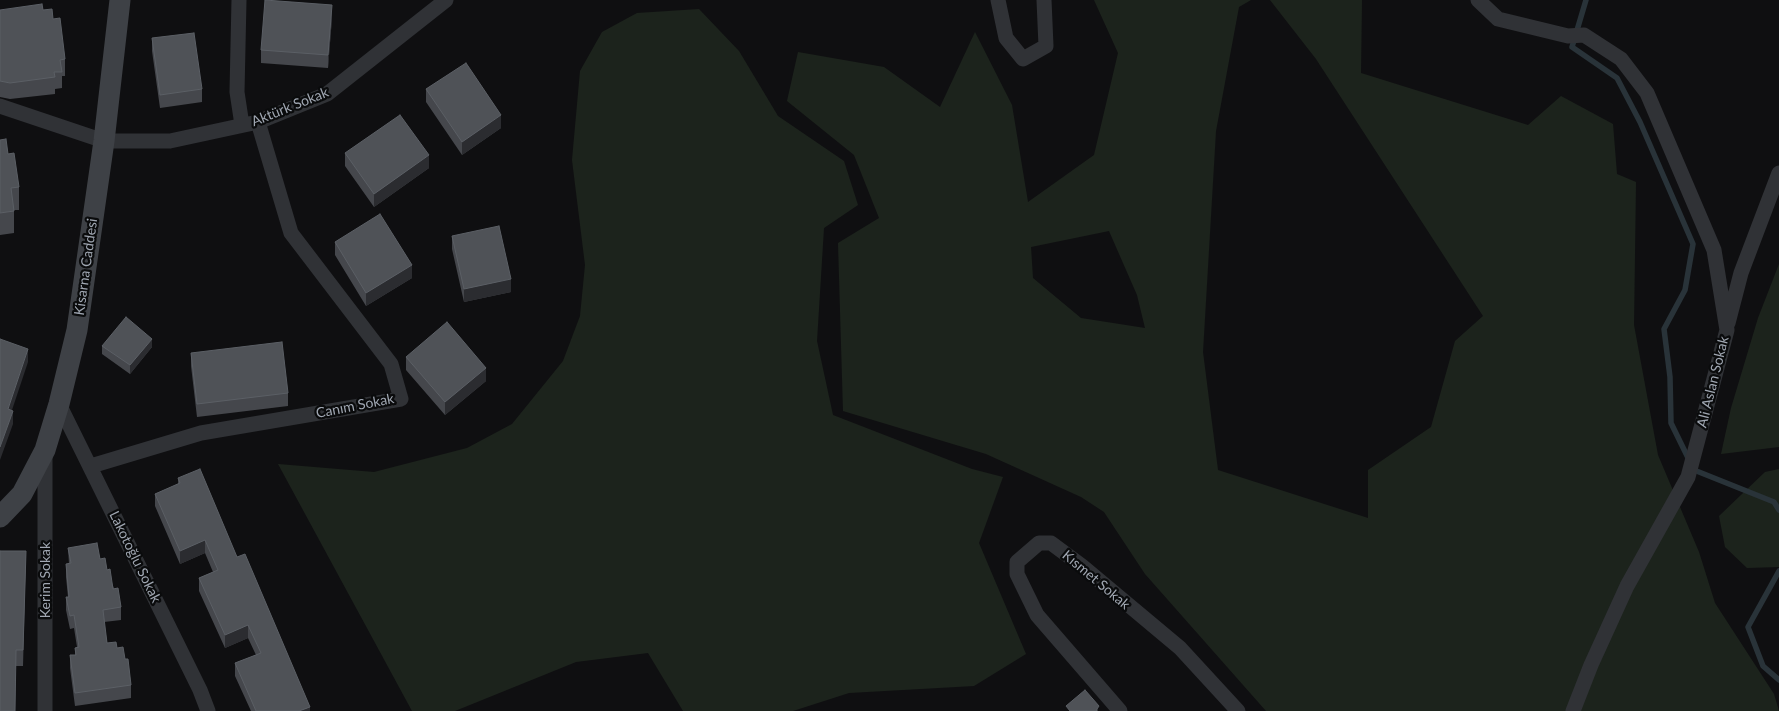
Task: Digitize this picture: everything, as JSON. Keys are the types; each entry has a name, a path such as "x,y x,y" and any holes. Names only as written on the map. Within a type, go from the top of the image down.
{"street":[{"name":"Kisarna Caddesi","path":"0,517 22,494 45,450 59,404 77,330 104,140 120,0"},
{"path":"239,0 238,92 242,126"},
{"name":"Aktürk Sokak","path":"0,106 104,140 170,141 242,126 258,122 327,94 446,0"},
{"path":"998,0 1006,38 1023,59 1046,46 1044,0"},
{"name":"Ali Aslan Sokak","path":"1478,0 1498,19 1568,36 1584,35 1621,59 1647,92 1714,250 1727,330 1688,477 1627,586 1591,665 1573,711"},
{"name":"Canım Sokak","path":"91,466 201,433 401,398 390,364 291,232 258,122"},
{"path":"1727,330 1741,273 1779,173"},
{"name":"Lakotoğlu Sokak","path":"59,404 200,690 208,711"},
{"name":"Kerim Sokak","path":"45,450 45,711"},
{"name":"Kısmet Sokak","path":"1120,711 1037,615 1017,574 1017,562 1039,543 1051,543 1082,566 1180,648 1238,711"}],"shaded area":[{"path":"1094,0 1251,0 1239,7 1216,131 1203,352 1218,470 1368,518 1368,470 1431,427 1455,341 1483,316 1316,59 1270,0 1362,0 1361,73 1528,125 1561,96 1613,124 1617,174 1636,182 1634,325 1658,455 1699,552 1715,603 1774,694 1779,711 1266,711 1145,574 1104,512 1081,497 986,454 843,411 838,243 879,218 854,155 787,101 798,52 884,67 940,107 975,32 1012,105 1028,202 1094,155 1118,53","holes":["1109,231 1137,295 1145,328 1081,318 1033,278 1031,247"]},
{"path":"699,9 739,51 778,116 844,161 858,205 824,228 817,341 833,415 972,469 1003,477 979,543 1026,654 974,686 849,693 793,711 683,711 648,653 576,662 455,711 412,711 278,464 374,472 467,448 512,424 563,361 580,316 585,265 572,160 580,71 602,32 637,13"},
{"path":"1779,264 1779,447 1721,454 1731,408 1758,318"},
{"path":"1779,469 1779,567 1747,568 1725,547 1719,516 1765,472"}],"building":[{"path":"265,0 332,5 328,55 261,50"},
{"path":"42,4 43,10 52,9 53,19 60,18 65,59 60,60 62,72 54,72 55,77 10,83 0,81 0,10"},
{"path":"194,33 202,89 160,95 152,38"},
{"path":"466,63 501,115 462,142 426,89"},
{"path":"400,115 429,155 374,194 345,153"},
{"path":"6,139 8,154 14,153 19,187 11,188 14,211 0,213 0,140"},
{"path":"380,214 412,265 366,293 335,242"},
{"path":"499,226 511,279 464,289 452,236"},
{"path":"126,317 152,339 130,365 102,346"},
{"path":"447,322 486,368 445,402 406,357"},
{"path":"0,339 28,349 8,409 13,411 0,447"},
{"path":"282,342 288,393 197,404 191,353"},
{"path":"200,469 237,557 245,554 310,707 299,711 256,711 235,663 261,653 248,625 225,635 199,578 218,570 205,540 180,551 155,494 180,483 178,478"},
{"path":"97,543 100,559 105,558 107,570 110,569 113,589 118,588 121,607 103,610 107,643 116,642 117,648 123,647 125,659 128,659 131,685 75,693 70,655 76,655 75,648 79,647 74,615 70,616 66,597 69,597 66,564 71,563 68,548"},
{"path":"0,551 26,551 23,650 16,650 15,711 0,711"},
{"path":"1085,690 1099,706 1097,711 1070,711 1066,706"}],"waterway":[{"path":"1586,0 1572,47 1617,78 1640,122 1693,244 1685,290 1664,329 1670,377 1671,423 1694,470 1774,502 1779,510"},
{"path":"1779,571 1748,627 1763,666 1779,680"}]}
